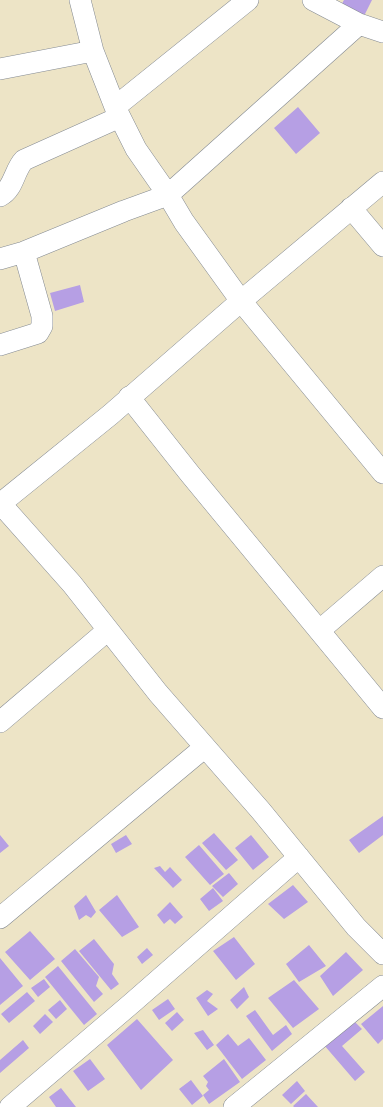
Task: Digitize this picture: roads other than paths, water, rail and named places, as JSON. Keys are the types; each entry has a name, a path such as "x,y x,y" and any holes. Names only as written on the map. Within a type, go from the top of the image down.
{"street":[{"path":"80,0 93,51 118,112 136,149 168,195 184,222 241,301 383,473"},
{"path":"0,196 8,189 17,173 19,165 24,160 118,112 248,0"},
{"path":"313,0 359,24 383,32"},
{"path":"0,259 24,252 124,211 168,195 359,24"},
{"path":"0,69 93,51"},
{"path":"382,953 356,927 299,857 158,693 72,584 0,504 129,398 241,301 383,182"},
{"path":"351,208 383,246"},
{"path":"0,345 38,333 42,326 42,316 24,252"},
{"path":"129,398 383,708"},
{"path":"320,630 383,576"},
{"path":"0,722 108,630"},
{"path":"0,918 205,747"},
{"path":"10,1107 299,857"},
{"path":"234,1107 383,986"}]}
